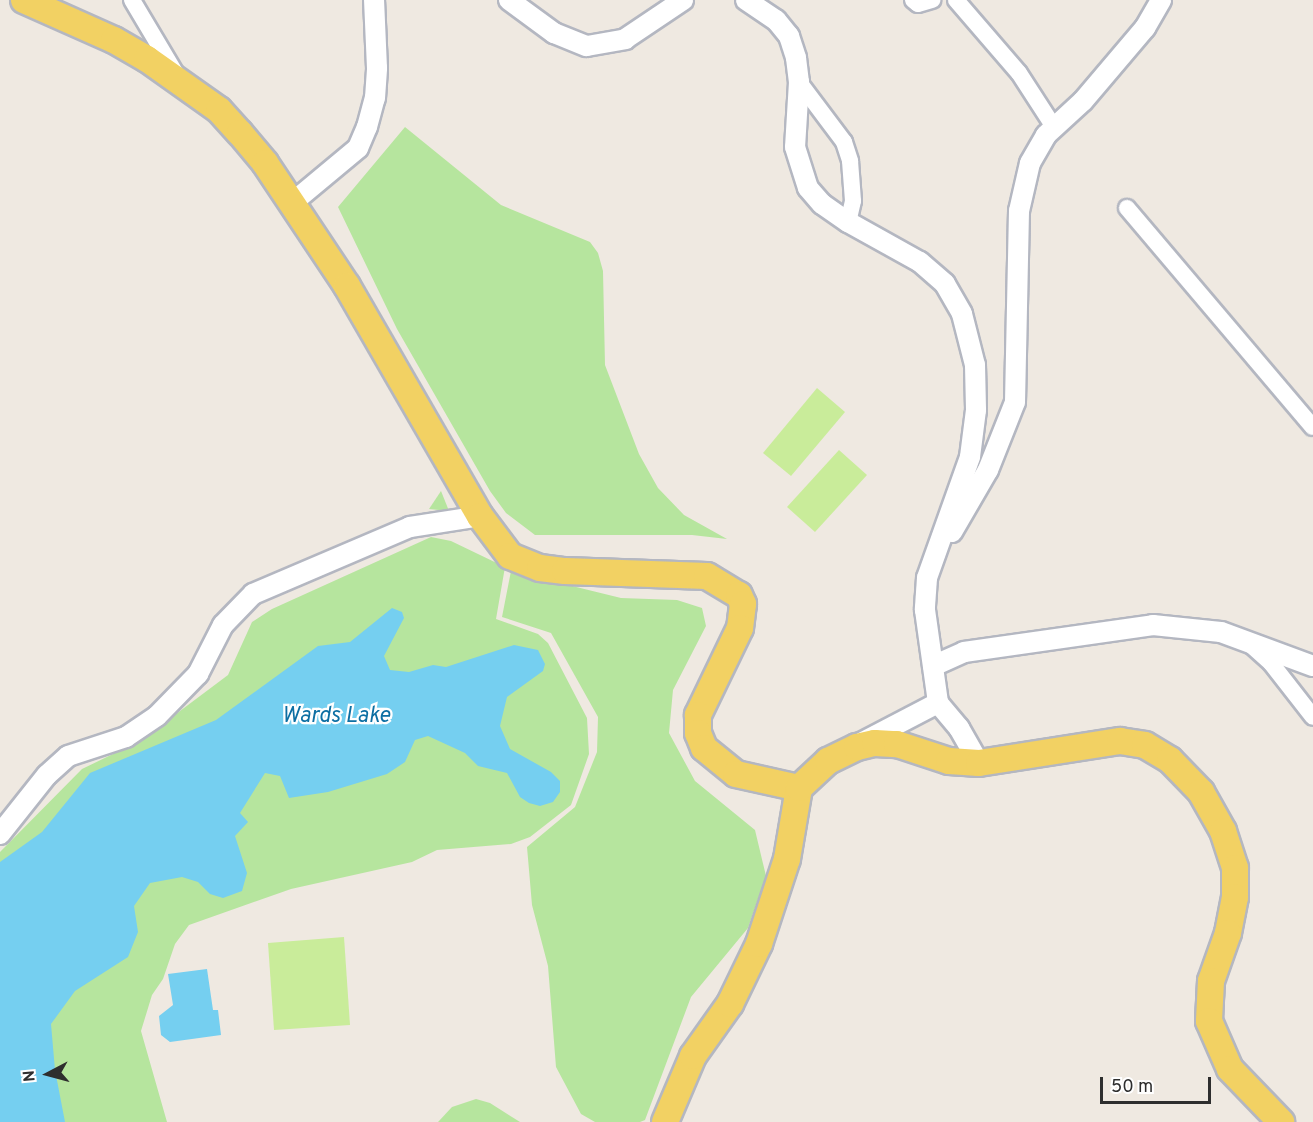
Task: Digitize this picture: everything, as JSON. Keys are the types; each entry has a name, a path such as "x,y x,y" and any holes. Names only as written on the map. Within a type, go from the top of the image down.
{"main road":[{"path":"24,0 114,40 182,82 227,119 292,203 392,358 480,516 510,556 522,563 565,571 707,576 734,589 743,604 744,614 733,648 698,715 698,733 704,748 736,774 799,788"},
{"path":"665,1122 693,1056 730,1004 759,944 787,859 799,788 828,761 867,744 897,744 949,761 979,763 1092,743 1132,742 1164,756 1201,792 1223,831 1236,882 1228,933 1211,981 1209,1021 1230,1069 1281,1122"}],"street":[{"path":"132,0 182,82"},
{"path":"292,203 358,148 367,127 376,78 374,0"},
{"path":"509,0 554,33 587,46 625,39 683,0"},
{"path":"913,0 923,4 932,0"},
{"path":"956,0 1019,73 1054,127"},
{"path":"932,562 988,470 1012,415 1017,384 1021,194 1030,163 1054,127 1105,76 1145,28 1161,0"},
{"path":"752,1 789,36 799,82 795,147 799,166 808,188 822,204 848,222 920,262 945,284 962,314 970,340 975,365 976,410 970,457 932,562 925,595 938,703 959,728 979,763"},
{"path":"799,82 844,142 850,160 853,201 848,222"},
{"path":"1127,208 1313,427"},
{"path":"0,834 47,775 68,756 123,739 157,716 198,674 228,618 253,594 410,526 480,516"},
{"path":"933,666 964,652 1153,625 1221,632 1313,666"},
{"path":"1221,632 1251,645 1271,663 1313,717"},
{"path":"849,750 938,703"}],"green space":[{"path":"405,127 501,205 590,242 598,253 603,271 605,365 639,454 658,488 684,515 727,539 692,535 535,535 506,513 490,491 397,329 338,207"},
{"path":"817,388 845,412 791,476 763,453"},
{"path":"839,450 867,475 815,532 787,507"},
{"path":"441,491 449,511 429,509"},
{"path":"431,537 451,541 505,567 496,619 538,634 548,643 587,718 589,754 571,805 530,837 511,844 437,850 412,862 291,889 189,925 175,944 163,979 152,995 141,1031 167,1122 0,1122 0,852 82,769 140,741 228,675 252,622 272,609"},
{"path":"511,571 621,598 677,600 702,608 706,626 673,690 669,733 695,781 755,830 766,876 748,928 691,997 645,1120 640,1122 595,1122 581,1114 556,1067 548,966 532,905 527,847 575,807 597,752 598,717 551,633 502,617"},
{"path":"344,937 350,1025 274,1030 268,943"},
{"path":"476,1099 490,1103 520,1122 438,1122 452,1107"}],"water":[{"name":"Wards Lake","path":"392,608 402,612 404,618 384,656 390,670 409,672 433,665 446,667 514,645 538,650 545,664 543,671 507,697 500,726 510,749 551,772 560,781 560,792 553,802 540,806 529,803 520,797 507,773 478,766 465,753 428,736 415,740 405,762 387,774 328,792 289,798 280,776 265,773 240,813 248,822 235,836 247,873 242,891 223,898 210,894 198,882 182,877 150,883 134,906 138,932 128,957 75,991 51,1024 55,1070 65,1122 0,1122 0,862 42,832 90,773 216,720 318,646 350,642"},
{"path":"207,969 213,1010 218,1010 221,1035 170,1042 161,1035 159,1016 173,1005 168,974"}]}
